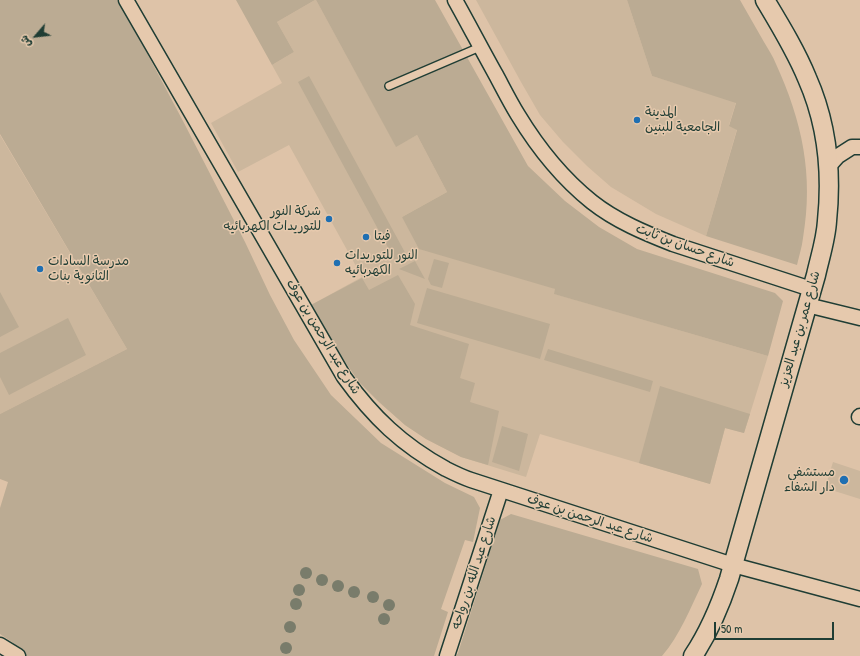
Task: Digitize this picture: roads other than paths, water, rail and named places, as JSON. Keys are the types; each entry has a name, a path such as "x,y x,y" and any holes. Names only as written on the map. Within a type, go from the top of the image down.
{"street":[{"name":"شارع عبد الرحمن بن عوف","path":"126,0 344,377 369,409 383,424 403,441 447,470 471,480 733,565 860,598"},
{"name":"شارع حسان بن ثابت","path":"455,0 517,115 543,153 558,171 593,203 632,227 860,318"},
{"name":"شارع عمر بن عبد العزيز","path":"693,656 708,630 724,596 823,249 827,222 829,166 822,120 799,59 765,0"},
{"path":"829,166 838,156 852,147 860,147"},
{"name":"شارع عبد الله بن رواحه","path":"447,656 501,490"},
{"path":"0,645 18,656"}],"lane":[{"path":"389,86 480,47"}],"place":[{"name":"المدينة الجامعية للبنين","path":"637,120"},
{"name":"شركة النور للتوريدات الكهربائيه","path":"329,219"},
{"name":"فيتا","path":"366,237"},
{"name":"النور للتوريدات الكهربائيه","path":"337,263"},
{"name":"مدرسة السادات الثانوية بنات","path":"40,269"},
{"name":"مستشفى دار الشفاء","path":"844,480"}]}
